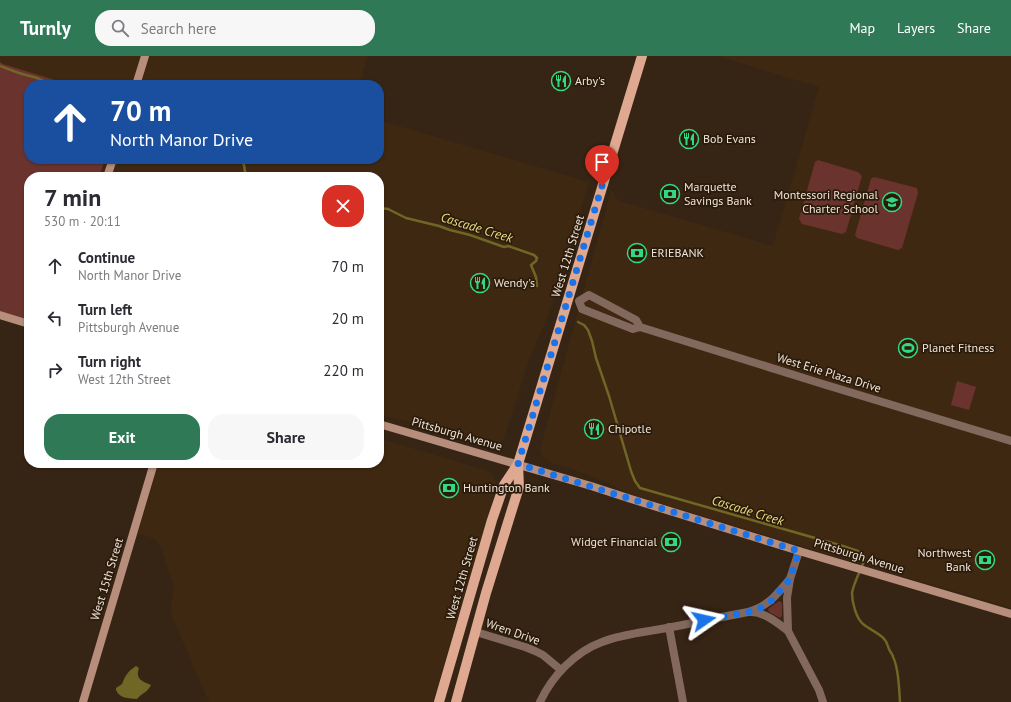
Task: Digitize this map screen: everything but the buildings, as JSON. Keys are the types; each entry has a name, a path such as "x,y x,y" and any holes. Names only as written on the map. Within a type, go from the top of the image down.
{"main road":[{"name":"West 12th Street","path":"439,702 492,520 504,485 518,464 642,56"},
{"name":"West 12th Street","path":"456,702 519,487 518,464"}],"street":[{"path":"138,80 145,56"},
{"name":"West Erie Plaza Drive","path":"569,298 580,301 589,295 636,320 640,327"},
{"name":"West Erie Plaza Drive","path":"580,301 582,309 633,329 640,327 1011,441"},
{"path":"0,315 24,322"},
{"name":"Pittsburgh Avenue","path":"384,425 518,464 799,551 1011,614"},
{"name":"West 15th Street","path":"82,702 152,468"},
{"path":"788,631 787,598 790,579 799,551"},
{"path":"540,702 561,670 582,652 603,641 759,609 771,601 790,579"},
{"path":"748,612 756,612 775,621 788,631 819,690 823,702"},
{"path":"669,627 683,702"},
{"name":"Wren Drive","path":"476,632 535,651 543,655 561,670"}],"shaded area":[{"path":"0,56 368,56 361,80 24,80 24,164 384,164 384,121 589,182 548,316 530,357 504,439 498,444 490,445 419,424 384,416 384,172 24,172 24,200 0,310"},
{"path":"717,56 1011,56 1011,608 630,494 604,481 549,462 542,456 540,449 611,191 614,192 615,197 620,201 773,246 819,87"},
{"path":"0,62 55,80 24,80 24,164 103,164 101,172 24,172 24,318 0,311"},
{"path":"818,160 858,172 862,176 846,232 842,234 802,224 799,219 815,162"},
{"path":"874,177 917,188 918,193 902,248 898,250 857,238 855,235 871,179"},
{"path":"957,381 976,387 969,410 951,405"},
{"path":"384,440 490,472 497,485 433,702 209,702 170,612 174,587 160,545 153,538 138,533 158,468 384,468"},
{"path":"779,601 782,603 782,616 780,618 769,612 768,609"},
{"path":"136,666 139,668 138,675 140,679 151,685 137,699 122,697 116,688 122,684 127,674"}],"waterway":[{"name":"Cascade Creek","path":"0,66 41,80"},
{"name":"Cascade Creek","path":"243,164 245,172"},
{"name":"Cascade Creek","path":"384,209 406,218 439,226 534,255 537,258 531,265 536,277 537,286"},
{"name":"Cascade Creek","path":"578,322 584,325 588,330 631,471 640,488 843,546 859,551 864,555 865,559 855,581 852,593 856,614 866,626 880,635 887,643 896,667 900,702"}],"place":[{"name":"Arby's","path":"561,81"},
{"name":"Bob Evans","path":"689,139"},
{"name":"Marquette Savings Bank","path":"670,194"},
{"name":"Montessori Regional Charter School","path":"892,202"},
{"name":"ERIEBANK","path":"637,253"},
{"name":"Wendy's","path":"480,283"},
{"name":"Planet Fitness","path":"908,348"},
{"name":"Chipotle","path":"594,429"},
{"name":"Huntington Bank","path":"449,488"},
{"name":"Widget Financial","path":"671,542"},
{"name":"Northwest Bank","path":"985,560"}],"route":[{"path":"602,186 518,464 799,551 790,579 765,606 748,612 704,620"}]}
